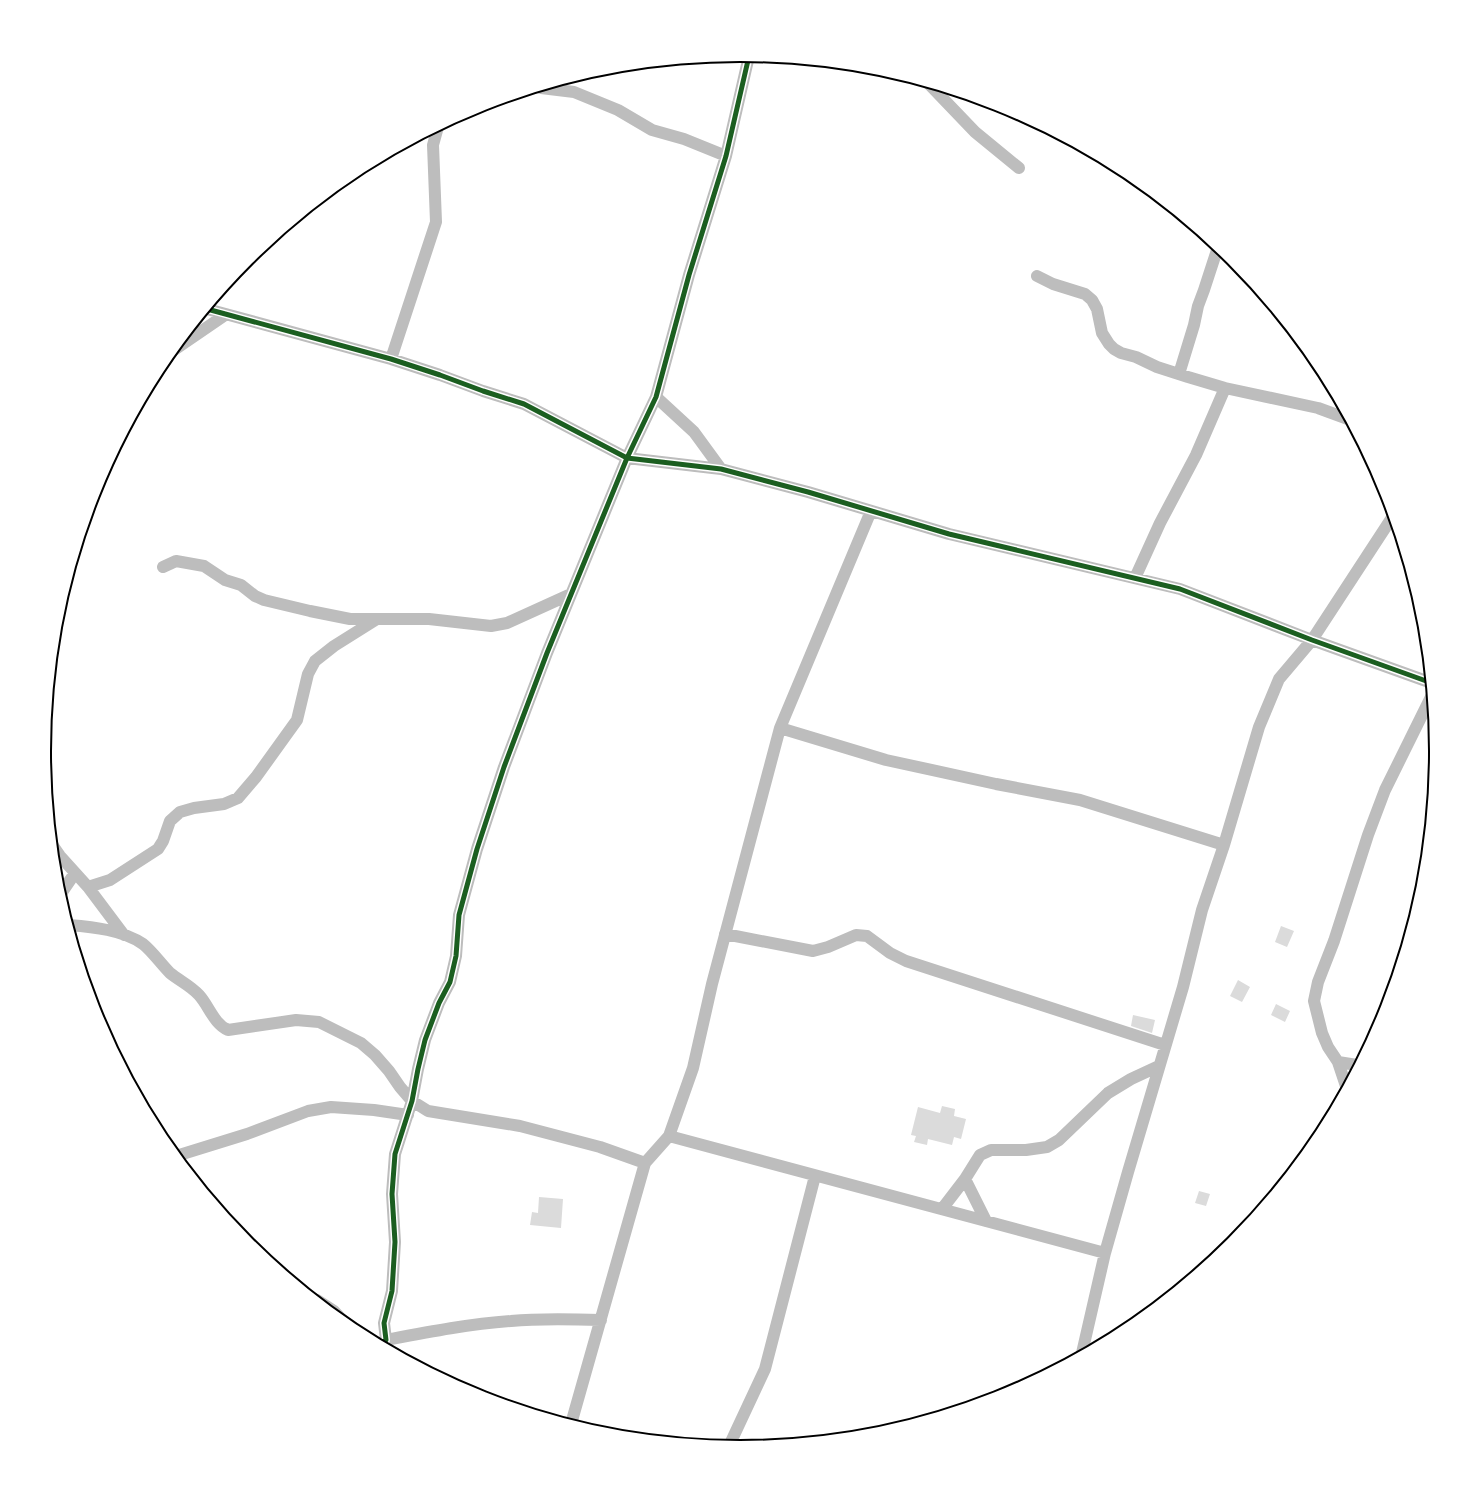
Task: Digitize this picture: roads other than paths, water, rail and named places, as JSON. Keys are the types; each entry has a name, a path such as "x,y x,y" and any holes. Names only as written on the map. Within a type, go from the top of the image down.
{"street":[{"path":"383,1340 384,1323 392,1290 395,1242 392,1194 395,1154 412,1101 426,1040 439,1004 450,982 456,956 458,915 476,849 507,759 547,653 627,458 656,397 690,275 726,156 748,62"},
{"path":"550,89 574,92 618,110 652,130 684,139 726,156"},
{"path":"935,91 975,132 1019,168"},
{"path":"392,359 436,222 433,145 437,132"},
{"path":"1179,374 1194,325 1198,306 1216,254"},
{"path":"1038,276 1053,284 1085,294 1092,300 1097,309 1102,333 1114,349 1179,374 1225,388 1318,408 1342,417"},
{"path":"211,311 392,359 440,375 483,392 524,404 627,458 720,469 949,534 1180,588 1312,640 1425,681"},
{"path":"186,341 224,315"},
{"path":"1135,578 1160,523 1196,455 1225,388"},
{"path":"656,397 694,432 720,469"},
{"path":"572,1419 645,1163 669,1136 693,1068 712,984 780,728 871,511"},
{"path":"1083,1348 1105,1253 1182,987 1202,910 1224,845 1259,727 1279,679 1312,640 1389,522"},
{"path":"163,567 176,561 204,566 225,580 241,585 255,596 264,600 350,619 429,619 491,626 507,623 571,594"},
{"path":"88,887 110,880 158,849 163,842 170,821 180,812 194,808 224,804 238,798 256,777 297,720 308,674 315,661 334,646 378,618"},
{"path":"1345,1082 1338,1062 1328,1047 1322,1033 1314,1001 1318,982 1334,941 1368,835 1385,790 1428,704"},
{"path":"780,728 886,760 996,784 1080,800 1224,845"},
{"path":"59,855 88,887 124,935"},
{"path":"65,889 75,873"},
{"path":"73,925 90,927 124,935 143,945 173,975 189,985 200,996 223,1028 228,1030 296,1020 319,1022 361,1043 375,1055 412,1101 428,1111 520,1126 600,1147 645,1163"},
{"path":"725,934 813,950 828,947 856,935 867,936 890,953 906,961 1165,1045"},
{"path":"1338,1062 1354,1064"},
{"path":"942,1209 965,1179 980,1155 991,1150 1026,1150 1047,1146 1059,1140 1108,1093 1131,1078 1159,1066"},
{"path":"182,1154 247,1134 308,1111 331,1107 408,1115"},
{"path":"669,1136 1105,1253"},
{"path":"732,1440 765,1369 815,1176"},
{"path":"965,1179 986,1221"},
{"path":"385,1342 455,1327 512,1320 600,1320"}]}
